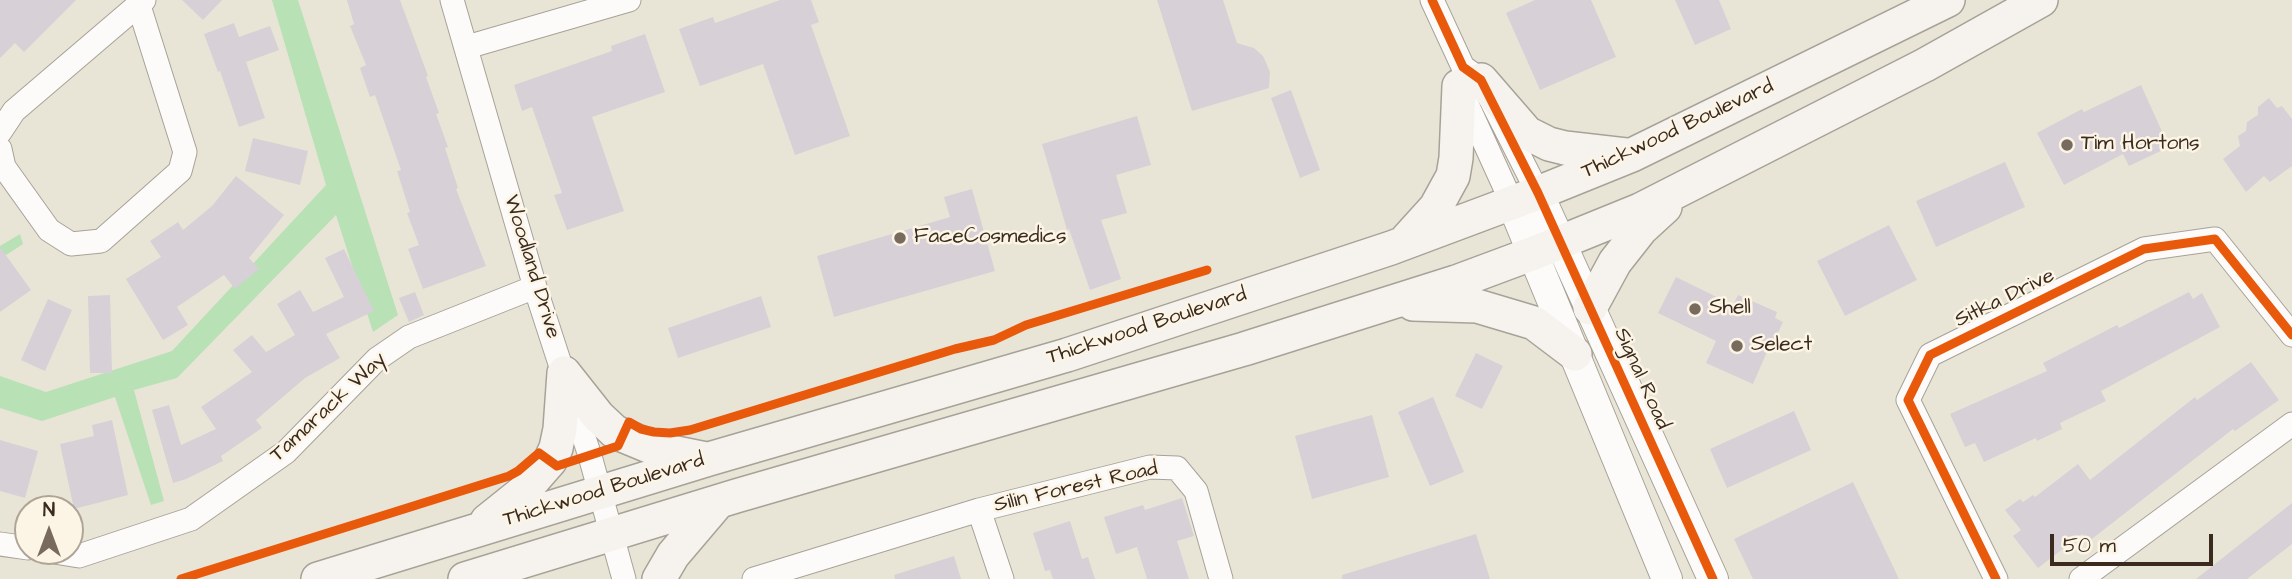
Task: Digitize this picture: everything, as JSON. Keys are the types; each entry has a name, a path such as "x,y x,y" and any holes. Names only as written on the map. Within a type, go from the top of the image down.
{"main road":[{"name":"Thickwood Boulevard","path":"318,579 709,460 1068,355 1391,248 1632,155 1948,0"},
{"name":"Thickwood Boulevard","path":"465,579 1231,352 1456,282 1640,210 1925,65 2041,0"},
{"path":"1468,78 1527,134 1565,148 1632,155"},
{"path":"1406,241 1436,207 1453,176 1468,78"},
{"path":"1590,308 1615,262 1641,229 1692,184"},
{"path":"1386,304 1476,306 1534,323 1575,354"},
{"path":"1012,415 1018,402 1064,374 1069,367 1068,355"},
{"path":"564,373 598,416 615,432 656,449 709,460"},
{"path":"470,532 522,494 550,461 560,429 564,373"},
{"path":"659,579 673,555 718,502"}],"street":[{"name":"Woodland Drive","path":"452,0 535,287 564,373 611,534"},
{"path":"467,47 629,0"},
{"path":"1432,0 1525,198"},
{"path":"0,132 14,111 141,3 185,152 180,171 101,241 71,244 49,230 4,167 0,149"},
{"name":"Signal Road","path":"1525,198 1547,248 1575,354 1667,579"},
{"name":"Sitka Drive","path":"1996,579 1908,400 1930,355 2144,250 2215,239 2292,335"},
{"name":"Signal Road","path":"1547,248 1590,308 1713,579"},
{"name":"Tamarack Way","path":"84,554 191,519 286,452 377,359 409,337 535,287"},
{"path":"2081,579 2292,424"},
{"name":"Silin Forest Road","path":"754,579 979,510 1150,467 1177,468 1196,491 1221,579"},
{"name":"Silin Forest Road","path":"979,510 1002,579"},
{"path":"611,534 624,579"}],"green space":[{"path":"272,0 298,0 398,315 373,332 336,215 177,378 134,390 164,501 151,505 115,397 42,421 0,408 0,376 46,392 172,351 326,185"},
{"path":"20,234 23,244 0,259 0,246"}],"building":[{"path":"0,0 76,0 24,52 15,43 0,58"},
{"path":"182,0 222,0 203,20"},
{"path":"347,0 400,0 439,113 436,114 448,147 445,148 458,188 456,189 486,266 423,289 408,249 419,245 407,213 410,212 397,171 401,170 375,95 370,97 360,68 366,65 350,26 354,24"},
{"path":"780,0 811,0 819,22 811,25 850,136 795,155 763,64 700,86 679,29 713,17 715,23"},
{"path":"1157,0 1223,0 1237,43 1254,48 1263,56 1270,72 1269,88 1192,111"},
{"path":"1535,0 1591,0 1616,57 1540,90 1506,13"},
{"path":"1675,0 1719,0 1731,29 1695,45"},
{"path":"234,23 239,37 270,26 279,50 246,62 265,118 239,127 204,34"},
{"path":"645,34 665,92 592,117 624,211 567,230 554,195 562,193 532,107 522,111 514,85 612,51 611,46"},
{"path":"2141,85 2169,147 2129,166 2123,154 2064,185 2037,133 2082,109 2084,112"},
{"path":"1291,90 1320,170 1300,178 1271,98"},
{"path":"2269,98 2277,108 2282,106 2292,119 2292,166 2270,182 2264,176 2246,192 2223,159 2240,146 2238,136 2246,131 2247,122 2258,115 2258,107"},
{"path":"1137,116 1151,165 1116,175 1127,213 1101,220 1121,279 1090,290 1069,229 1067,230 1042,144"},
{"path":"253,138 308,151 300,185 245,171"},
{"path":"2005,162 2025,207 1936,247 1916,201"},
{"path":"236,176 284,215 249,258 259,269 235,289 224,275 177,307 188,325 163,340 126,279 161,257 150,241 178,222 183,230 212,206"},
{"path":"972,189 995,271 834,317 817,256 950,217 944,197"},
{"path":"1889,225 1917,280 1845,316 1817,261"},
{"path":"0,247 31,290 0,312"},
{"path":"344,249 374,311 326,334 340,358 305,378 256,420 262,428 221,456 223,461 173,483 152,410 169,405 181,445 216,429 201,407 252,372 233,350 252,335 266,352 295,335 277,304 300,290 313,312 344,297 325,258"},
{"path":"1676,277 1733,305 1738,295 1777,312 1775,318 1783,322 1753,384 1706,363 1716,341 1658,313"},
{"path":"415,292 424,315 409,322 399,298"},
{"path":"2189,292 2193,299 2202,293 2220,327 2101,391 2106,401 2060,423 2062,429 2037,441 2036,438 1984,462 1975,443 1965,447 1950,414 2047,371 2043,363"},
{"path":"110,295 112,373 90,373 88,296"},
{"path":"761,296 771,327 678,358 668,328"},
{"path":"48,299 72,310 45,371 21,360"},
{"path":"1476,353 1503,366 1482,409 1455,396"},
{"path":"2251,362 2279,400 2235,431 2233,429 2088,542 2082,534 2038,568 2013,536 2021,530 2005,510 2020,499 2023,502 2033,495 2035,497 2078,464 2090,480 2195,397 2197,400"},
{"path":"1433,397 1464,472 1430,486 1398,412"},
{"path":"1794,411 1811,450 1727,488 1710,449"},
{"path":"1372,415 1389,477 1312,499 1295,436"},
{"path":"112,420 128,495 84,506 84,495 71,495 60,444 94,436 92,425"},
{"path":"0,440 38,451 26,495 0,491"},
{"path":"1853,482 1899,579 1753,579 1734,539"},
{"path":"1182,498 1194,536 1177,541 1189,579 1147,579 1137,547 1116,554 1104,517 1143,505 1145,510"},
{"path":"2292,503 2292,544 2247,579 2196,579"},
{"path":"1070,521 1082,559 1088,557 1095,579 1053,579 1050,570 1045,571 1033,533"},
{"path":"1476,534 1490,579 1342,579 1342,575"},
{"path":"954,556 961,579 895,579 894,575"}],"cycle path":[{"path":"1432,0 1463,67 1481,80 1538,193 1713,579"},
{"path":"1996,579 1908,400 1930,355 2144,249 2215,239 2292,335"},
{"path":"181,579 509,476 539,453 557,466 618,446 629,422 654,432 690,430 955,349 994,340 1026,325 1207,270"}],"place":[{"name":"Tim Hortons","path":"2067,145"},
{"name":"FaceCosmedics","path":"900,238"},
{"name":"Shell","path":"1695,309"},
{"name":"Select","path":"1737,346"}]}
